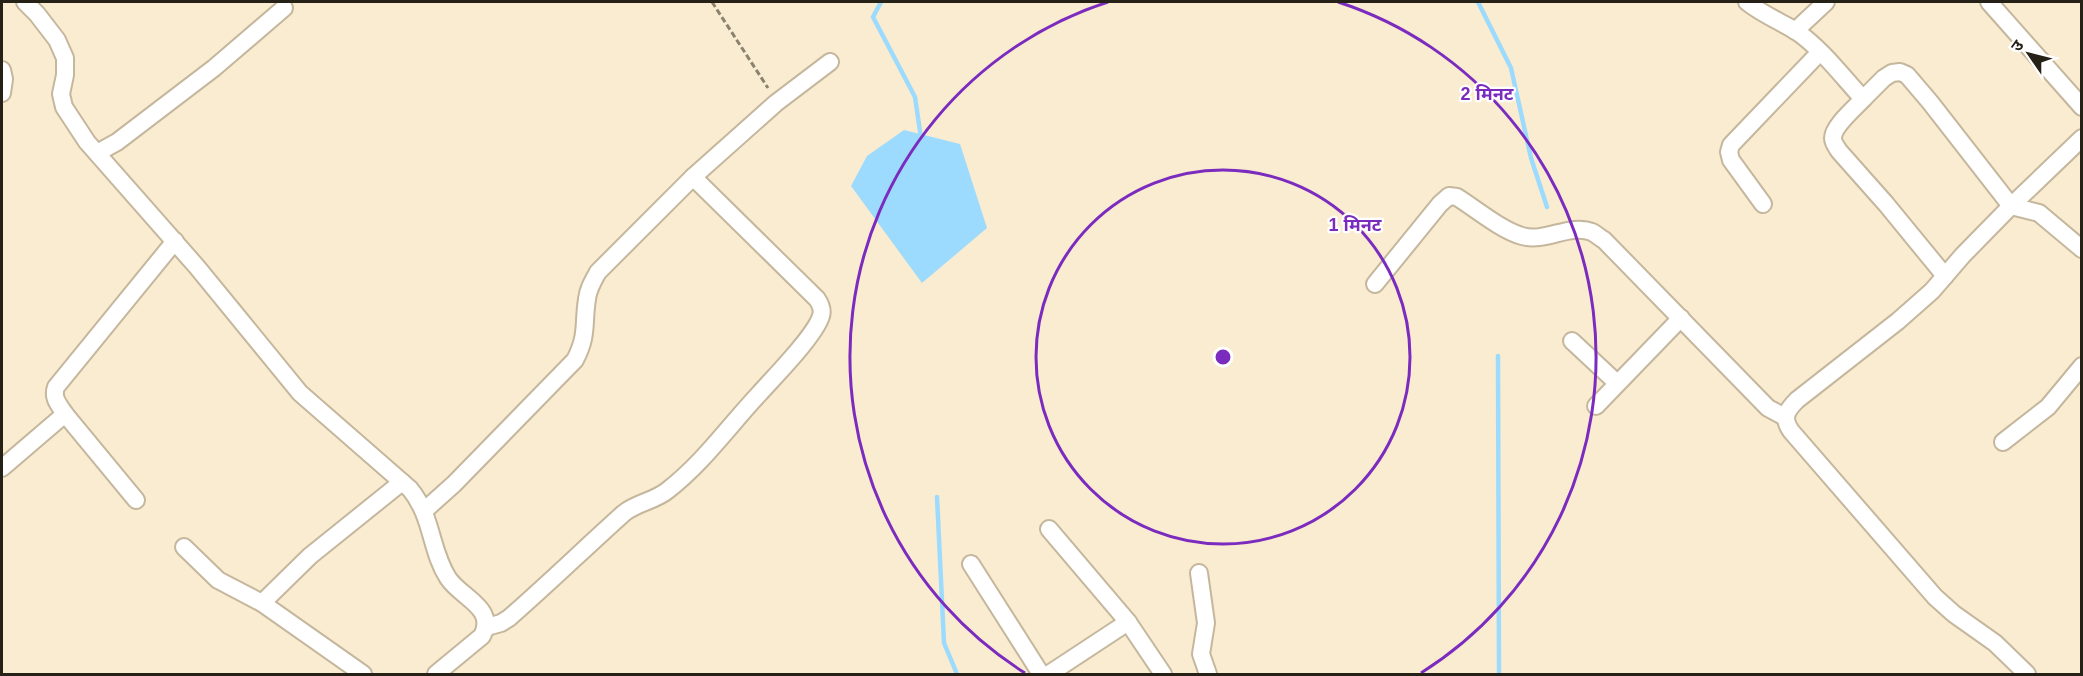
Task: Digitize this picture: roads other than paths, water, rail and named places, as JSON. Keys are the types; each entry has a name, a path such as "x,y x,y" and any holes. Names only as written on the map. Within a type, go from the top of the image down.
{"street":[{"path":"25,2 57,40 65,58 65,75 61,94 64,107 74,125 175,241 300,393 419,499 445,573 457,588 482,611 487,627"},
{"path":"1747,2 1768,17 1795,31 1820,52 1863,99"},
{"path":"1795,31 1826,2"},
{"path":"1989,2 2082,107"},
{"path":"97,153 117,142 214,69 284,8"},
{"path":"1762,204 1731,160 1729,152 1731,145 1820,52"},
{"path":"424,510 439,499 575,360 583,346 590,286 598,272 693,177 776,103 830,62"},
{"path":"2,70 4,79 2,93"},
{"path":"1945,276 1833,142 1836,128 1884,78 1892,73 1900,72 1907,75 2011,206 2039,213 2082,249"},
{"path":"2027,675 1995,643 1954,614 1935,597 1786,425 1785,417 1788,409 1797,400 1898,321 1932,291 2011,206 2082,138"},
{"path":"436,675 482,636 487,627 509,618 626,512 641,502 666,492 677,483 728,432 817,325 822,314 817,299 693,177"},
{"path":"1375,284 1449,196 1457,197 1523,237 1535,238 1580,230 1592,232 1604,240 1768,408 1785,417"},
{"path":"136,500 65,414 55,399 56,387 175,241"},
{"path":"1596,405 1681,318"},
{"path":"1572,341 1617,384"},
{"path":"2003,442 2048,407 2082,366"},
{"path":"2,468 65,414"},
{"path":"262,603 310,556 402,482"},
{"path":"1049,529 1128,622 1163,675"},
{"path":"183,547 218,580 262,603 363,675"},
{"path":"971,564 1041,675"},
{"path":"1199,573 1206,624 1201,654 1208,675"},
{"path":"1049,675 1128,622"}],"water":[{"path":"904,130 960,144 987,228 922,283 851,186 867,156"}],"waterway":[{"path":"881,2 873,17 915,97 921,138"},
{"path":"1478,2 1511,68 1531,158 1547,207"},
{"path":"1498,356 1499,674"},
{"path":"937,497 944,643 957,674"}]}
